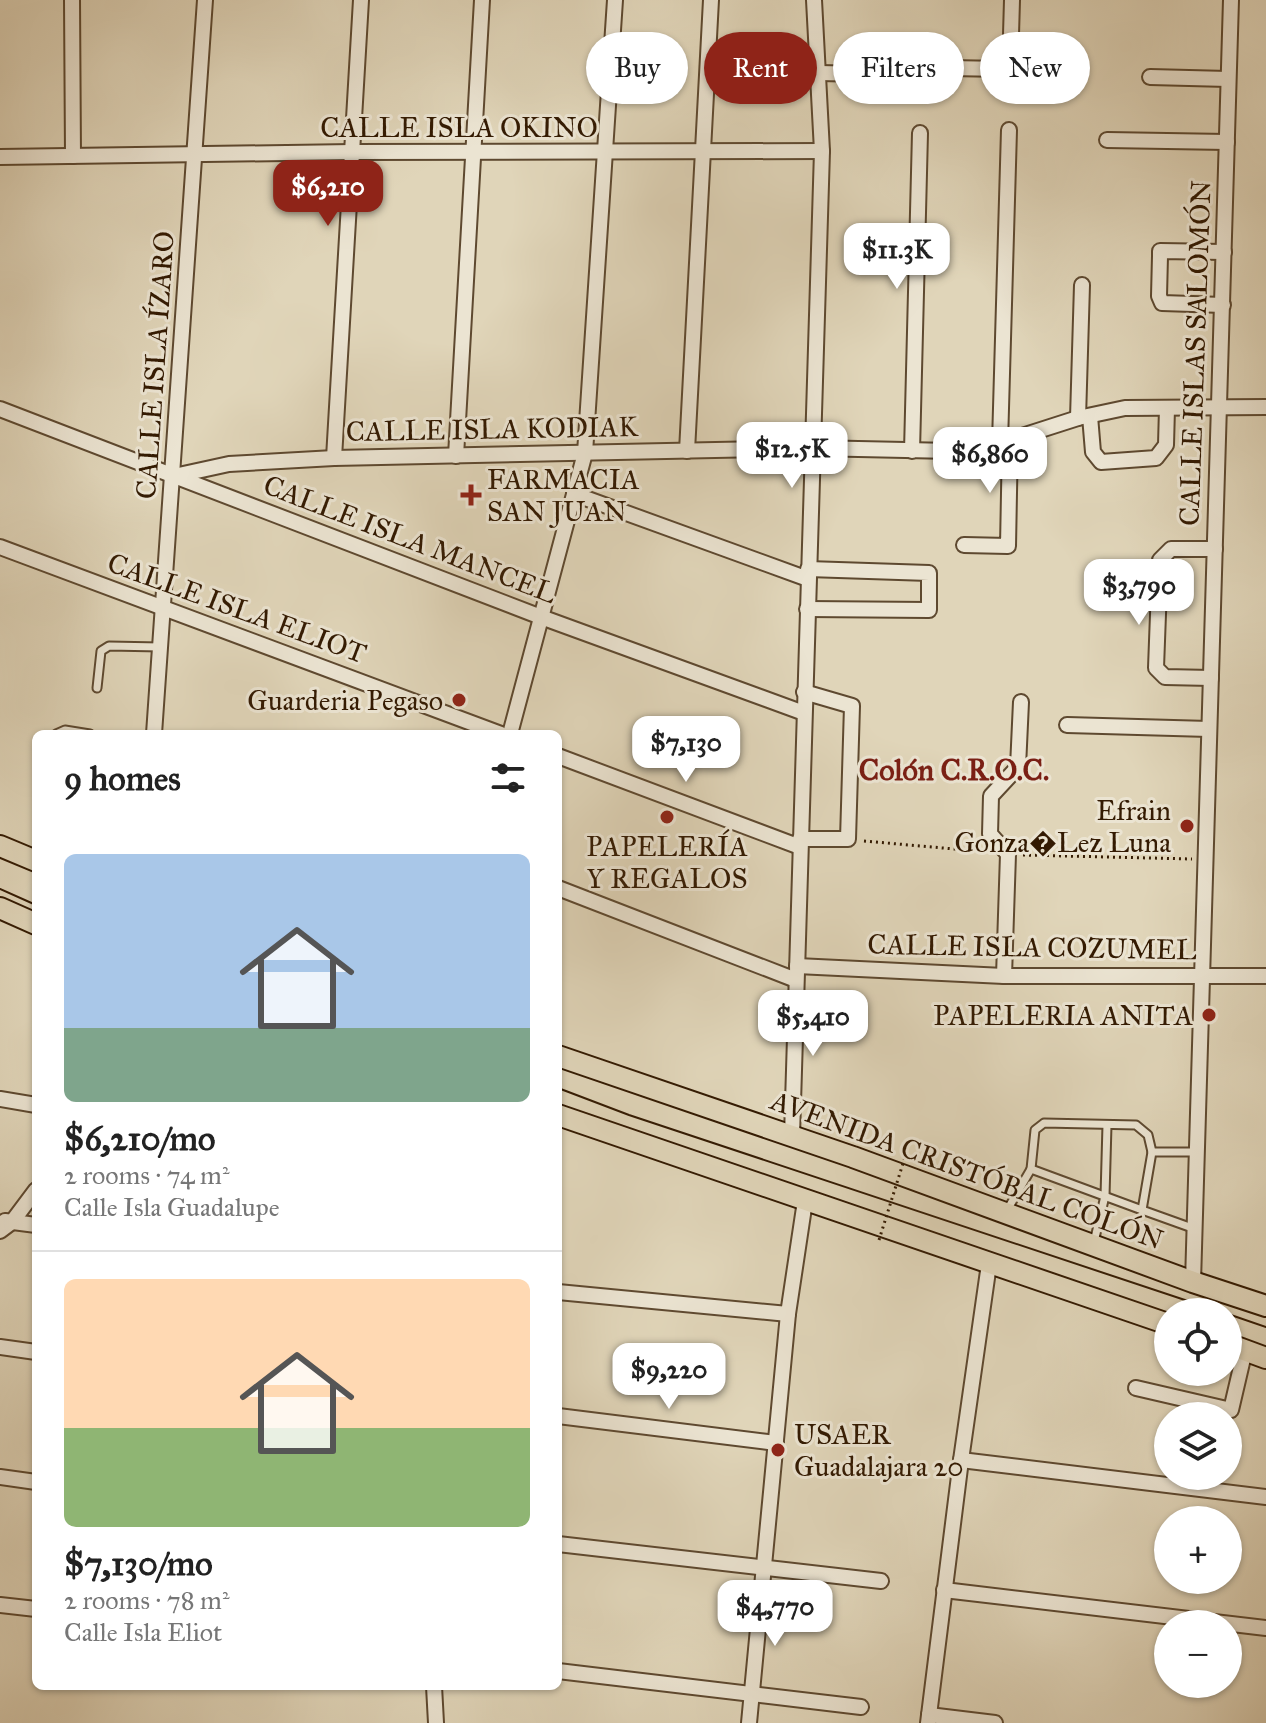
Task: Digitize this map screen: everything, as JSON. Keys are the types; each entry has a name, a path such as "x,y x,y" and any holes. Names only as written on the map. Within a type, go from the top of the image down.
{"main road":[{"path":"0,846 32,859"},
{"path":"0,908 32,922"},
{"path":"0,922 32,932"},
{"name":"AVENIDA CRISTÓBAL COLÓN","path":"562,1057 792,1136 1266,1306"},
{"path":"562,1116 1154,1319"},
{"path":"1242,1349 1266,1358"}],"street":[{"path":"72,0 73,156"},
{"name":"CALLE ISLA ÍZARO","path":"154,730 205,0"},
{"path":"334,458 361,0"},
{"path":"456,456 482,0"},
{"path":"511,730 585,453 615,0"},
{"path":"687,451 711,0"},
{"path":"792,1136 822,151 814,0"},
{"path":"1011,32 1012,0"},
{"name":"CALLE ISLAS SALOMÓN","path":"1193,1282 1231,0"},
{"path":"818,73 833,73"},
{"path":"1150,77 1228,79"},
{"path":"964,545 1008,546 1005,442 1009,130"},
{"path":"912,451 920,133"},
{"path":"1107,140 1227,142"},
{"name":"CALLE ISLA OKINO","path":"0,157 473,151 822,151"},
{"path":"1223,305 1162,303 1159,296 1160,251 1224,252"},
{"path":"1082,285 1084,417 1093,452 1101,462 1156,458 1166,445 1167,408"},
{"name":"CALLE ISLA KODIAK","path":"174,476 229,464 334,458 812,448 952,451 1005,442 1084,417 1125,408 1266,407"},
{"name":"CALLE ISLA MANCEL","path":"0,409 541,617 804,713"},
{"path":"574,494 808,574 929,573 929,610 807,609"},
{"name":"CALLE ISLA ELIOT","path":"0,547 490,730"},
{"path":"1211,678 1165,677 1156,668 1160,560 1171,549 1215,549"},
{"path":"562,757 800,843 848,839 852,706 804,692"},
{"path":"1004,976 1008,854 990,834 991,796 1018,767 1021,702"},
{"path":"1067,725 1209,729"},
{"name":"CALLE ISLA COZUMEL","path":"562,889 796,973 1266,976"},
{"path":"0,1099 32,1104"},
{"path":"4,1224 32,1194"},
{"path":"749,1723 788,1314 805,1201"},
{"path":"4,1224 32,1225"},
{"path":"989,1264 929,1719 995,1723"},
{"path":"562,1292 788,1314"},
{"path":"0,1347 32,1351"},
{"path":"1136,1388 1231,1410 1233,1386"},
{"path":"562,1416 776,1443"},
{"path":"961,1460 1266,1497"},
{"path":"0,1477 32,1481"},
{"path":"562,1544 881,1581"},
{"path":"944,1590 1266,1628"},
{"path":"0,1605 32,1609"},
{"path":"562,1671 861,1707"},
{"path":"434,1690 436,1723"}],"lane":[{"path":"97,688 101,651 109,646 161,647"},
{"path":"1006,1213 1031,1169 1035,1130 1044,1123 1136,1125 1148,1135 1152,1152 1142,1210"},
{"path":"1093,1245 1105,1196 1107,1125"},
{"path":"1152,1152 1197,1152"},
{"path":"1031,1169 1195,1229"}],"path":[{"path":"848,839 1008,854 1205,859"},
{"path":"879,1240 905,1157"}],"tram line":[{"path":"0,889 32,903"},
{"path":"562,1090 629,1115 1179,1298"},
{"path":"1242,1319 1266,1327"}],"place":[{"name":"FARMACIA SAN JUAN","path":"471,495"},
{"name":"Guarderia Pegaso","path":"459,700"},
{"name":"PAPELERÍA Y REGALOS","path":"667,817"},
{"name":"Efrain Gonza�Lez Luna","path":"1187,826"},
{"name":"PAPELERIA ANITA","path":"1209,1015"},
{"name":"USAER Guadalajara 20","path":"778,1450"}],"district":[{"name":"Colón C.R.O.C.","path":"954,770"}]}
